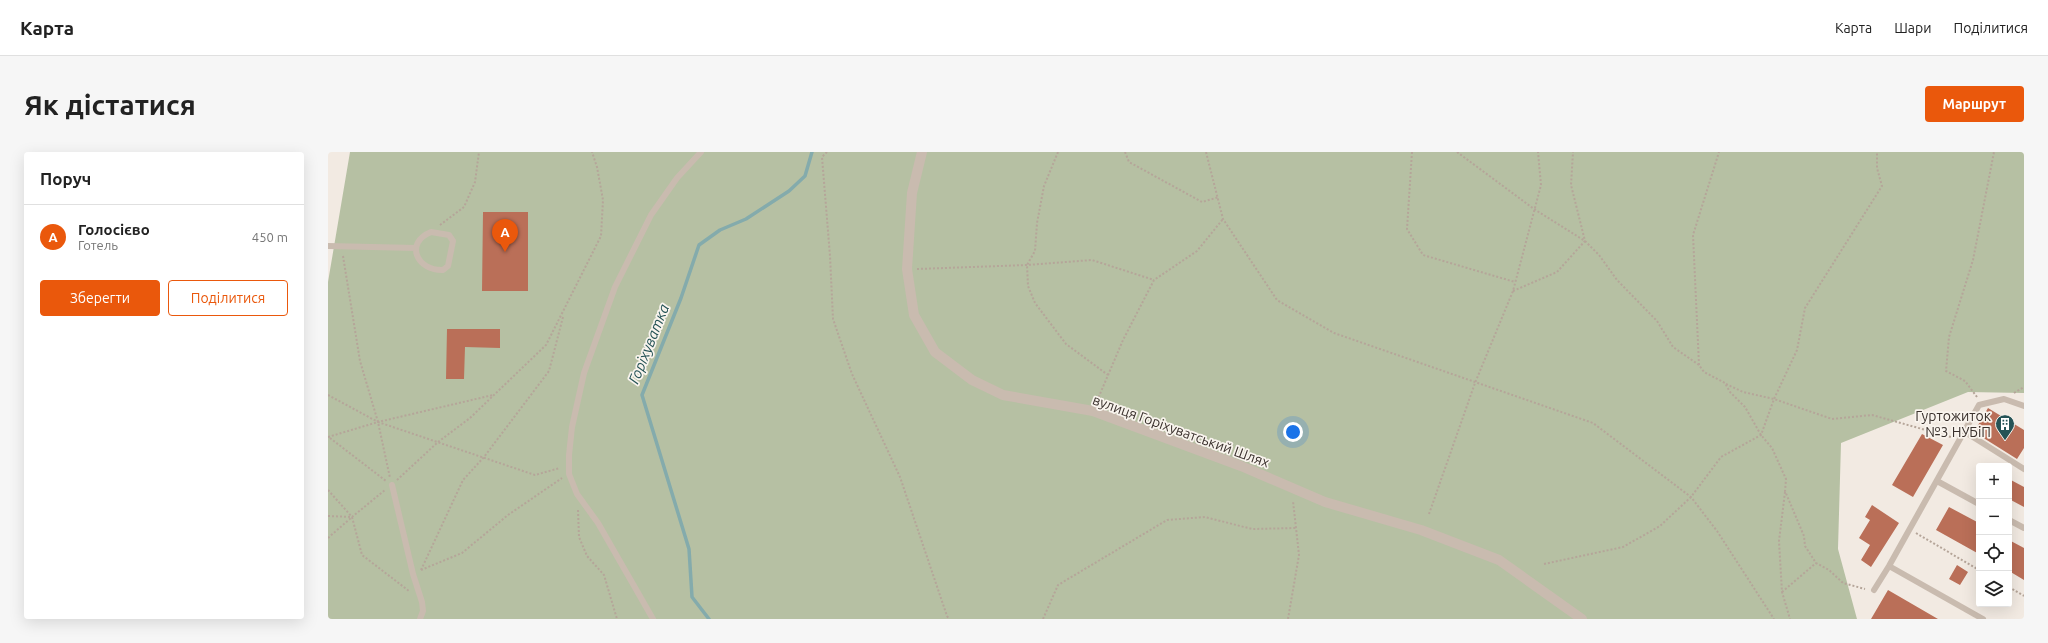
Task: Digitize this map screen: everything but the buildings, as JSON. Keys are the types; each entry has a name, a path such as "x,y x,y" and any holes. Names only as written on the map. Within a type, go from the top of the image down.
{"street":[{"name":"вулиця Горіхуватський Шлях","path":"922,152 912,193 907,269 914,315 936,352 972,380 1003,395 1093,411 1292,487 1325,502 1421,530 1499,560 1582,619"}],"lane":[{"path":"653,619 598,524 577,494 569,474 572,427 584,373 616,287 651,215 677,178 701,152"},
{"path":"431,232 448,235 453,241 448,266 446,269 440,270 427,267 417,256 416,248 419,240 431,232"},
{"path":"328,246 416,248"},
{"path":"1874,590 1910,530 1979,405 2004,399 2024,406"},
{"path":"1964,432 2024,469"},
{"path":"1937,481 1976,502"},
{"path":"392,485 413,574 426,619"},
{"path":"2012,522 2024,528"},
{"path":"1889,566 1983,619"},
{"path":"420,619 423,611"}],"path":[{"path":"431,232 464,207 475,182 479,152"},
{"path":"328,538 392,485 438,442 470,418 546,345 565,312 601,236 603,200 597,166 592,152"},
{"path":"820,152 822,157 833,319 852,374 900,477 949,619"},
{"path":"822,157 827,152"},
{"path":"1058,152 1044,186 1037,223 1035,251 1027,265 1028,286 1035,303 1066,344 1108,375"},
{"path":"1125,152 1129,162 1202,202 1219,197"},
{"path":"1206,152 1219,197 1223,219 1277,300 1334,333 1593,423 1691,497 1717,531 1774,619"},
{"path":"1412,152 1407,229 1423,256 1515,282"},
{"path":"1457,152 1534,209 1585,241 1599,255 1617,280 1657,321 1673,347 1699,364 1704,372 1743,392 1774,399 1832,419 1872,415 1960,439"},
{"path":"1429,514 1475,383 1513,290 1540,185 1538,152"},
{"path":"1573,152 1571,185 1585,241"},
{"path":"1699,364 1693,236 1719,152"},
{"path":"1544,564 1623,547 1660,526 1691,497 1721,457 1761,435 1774,399 1797,350 1805,308 1882,186 1877,168 1878,152"},
{"path":"1977,397 1965,381 1946,371 1949,337 1973,260 1994,152"},
{"path":"1097,402 1123,340 1154,280 1197,251 1223,219"},
{"path":"1513,290 1557,272 1585,241"},
{"path":"341,246 360,361 378,422 392,485"},
{"path":"917,270 1027,265 1092,260 1154,280"},
{"path":"421,571 463,480 484,457 549,371 565,312"},
{"path":"1725,383 1730,392 1745,407 1761,435 1772,448 1786,479 1779,541 1782,592 1790,619"},
{"path":"328,395 378,422 535,475 569,466"},
{"path":"329,438 378,422 494,395"},
{"path":"329,438 392,485"},
{"path":"413,574 462,553 508,515 569,474"},
{"path":"1288,619 1299,555 1292,487"},
{"path":"328,490 352,517 362,555 408,590 422,604"},
{"path":"1785,491 1804,536 1805,546 1816,563 1829,570 1843,583 1874,590"},
{"path":"577,494 579,537 587,556 604,575 617,619"},
{"path":"328,516 352,517"},
{"path":"1043,619 1058,585 1167,520 1205,517 1252,529 1296,528"},
{"path":"1910,530 1976,568"},
{"path":"1782,592 1816,563"},
{"path":"2012,590 2024,596"}],"green space":[{"path":"350,152 2024,152 2024,393 1968,392 1841,443 1838,549 1857,619 328,619 328,282"}],"waterway":[{"name":"Горіхуватка","path":"709,619 692,597 689,549 642,395 681,298 699,245 720,230 746,219 789,191 805,176 812,152"}],"place":[{"name":"Голосієво","path":"505,252"},
{"name":"Гуртожиток №3 НУБіП","path":"2005,441"}]}
